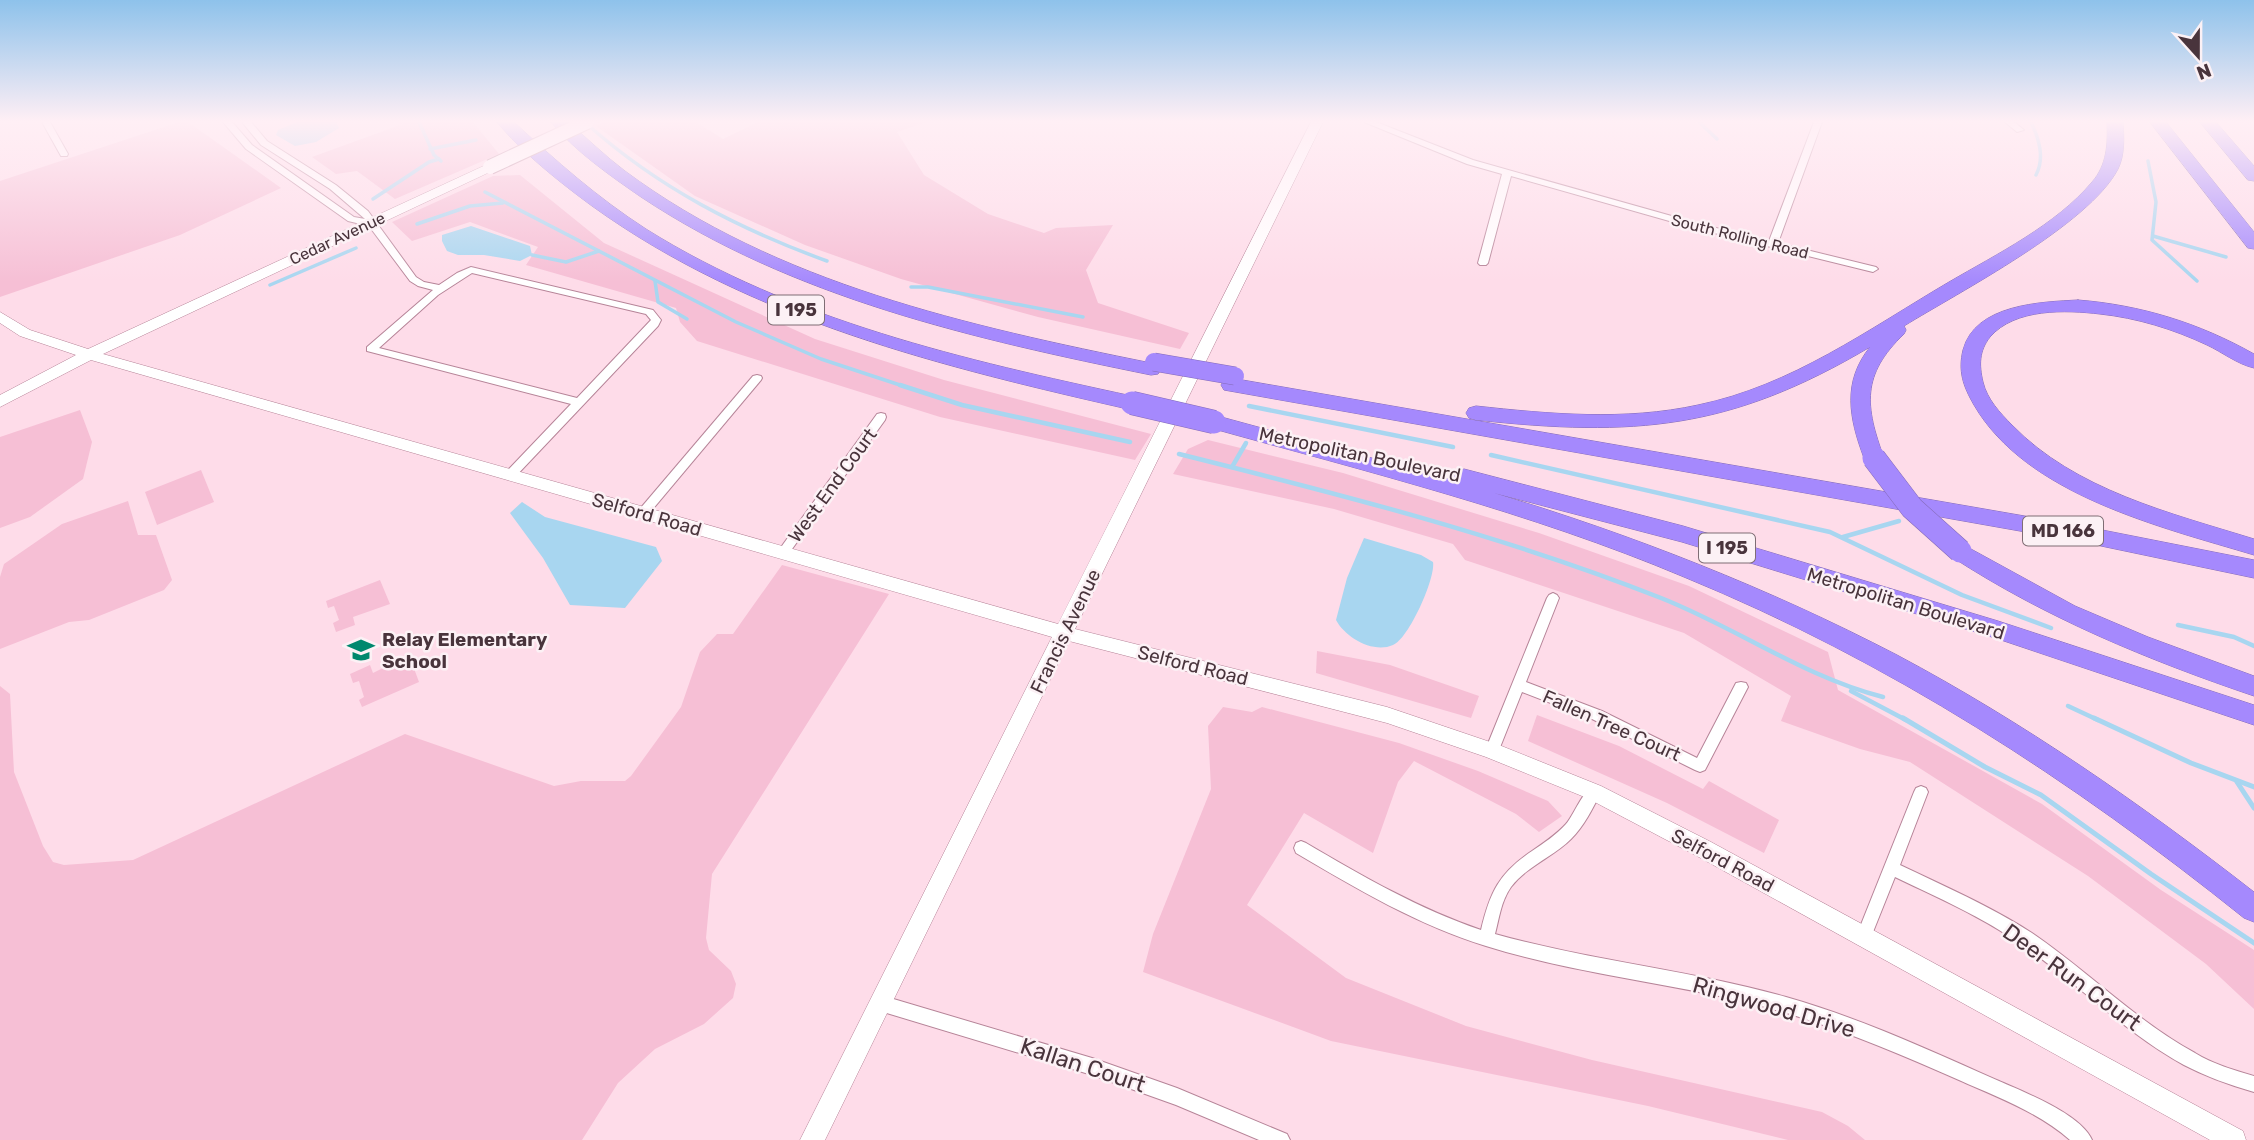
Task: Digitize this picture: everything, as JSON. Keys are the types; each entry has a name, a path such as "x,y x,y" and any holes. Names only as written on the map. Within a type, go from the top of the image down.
{"highway":[{"name":"Metropolitan Boulevard","path":"559,175 609,214 710,272 844,328 965,365 1489,482 1683,534 1998,630 2246,712"},
{"name":"I 195","path":"624,175 698,224 810,277 877,302 994,336 1871,497"},
{"path":"2104,175 2101,182 2069,211 1909,320 1883,342 1867,362 1858,401 1861,425 1874,458 1912,508 1960,551 2035,598 2081,620 2254,686"},
{"path":"2200,175 2254,244"},
{"path":"1233,380 1528,419 1579,422 1697,412 1764,393 1822,365 1979,272"},
{"path":"2254,362 2224,345 2161,320 2133,313 2078,306 2052,306 2008,315 1989,325 1974,340 1969,356 1970,378 1979,399 1995,421 2017,443 2048,466 2124,504 2254,547"},
{"path":"1214,422 1404,473 1581,530 1680,566 1825,629 1974,710 2055,760 2197,863 2254,909"},
{"path":"1871,497 2254,581"},
{"name":"MD 166","path":"1871,497 2082,534 2254,569"}],"street":[{"path":"289,175 351,219 370,223"},
{"path":"314,175 365,213 412,279 443,289"},
{"name":"Cedar Avenue","path":"0,402 87,354 472,175"},
{"name":"Francis Avenue","path":"812,1140 1291,175"},
{"path":"1483,264 1506,175"},
{"name":"South Rolling Road","path":"1515,175 1697,226 1873,269"},
{"path":"1773,244 1798,175"},
{"path":"510,475 654,324 654,316 478,270 463,273 371,349 578,402"},
{"name":"Selford Road","path":"0,316 25,333 87,354 1064,633 1387,715 1492,751 1594,792 1864,937 2223,1137"},
{"path":"643,513 757,378"},
{"name":"West End Court","path":"783,553 881,417"},
{"name":"Fallen Tree Court","path":"1492,751 1553,598"},
{"name":"Fallen Tree Court","path":"1518,685 1597,715 1700,765 1741,687"},
{"path":"1486,939 1495,902 1506,883 1520,868 1565,835 1578,821 1594,792"},
{"path":"1864,937 1921,792"},
{"name":"Ringwood Drive","path":"1301,848 1395,900 1486,939 1553,957 1712,986 1847,1024 2031,1104 2060,1120 2083,1140"},
{"name":"Deer Run Court","path":"1891,868 1976,909 2027,938 2120,1013 2159,1040 2204,1066 2254,1084"},
{"name":"Kallan Court","path":"880,1003 1089,1065 1165,1092 1282,1140"}],"shaded area":[{"path":"18,175 263,175 281,188 180,235 0,297 0,181"},
{"path":"363,175 450,175 395,199"},
{"path":"520,175 604,243 815,339 944,380 1151,434 1135,460 940,417 697,341 680,322 676,308 526,265 538,247 470,222 412,241 392,222 493,176"},
{"path":"666,175 924,175 988,214 1044,233 1056,228 1113,225 1086,270 1098,303 1189,333 1180,349 1038,317 901,279 805,245 695,196"},
{"path":"80,410 92,442 83,479 30,517 0,528 0,437"},
{"path":"1208,440 1343,473 1539,533 1689,586 1828,652 1838,690 2042,804 2161,890 2254,950 2254,1009 2206,964 2088,876 1910,762 1860,749 1781,721 1791,696 1684,633 1465,560 1453,544 1334,509 1173,474 1188,449"},
{"path":"201,470 214,502 157,525 145,492"},
{"path":"128,501 138,535 156,535 172,580 164,590 89,620 69,622 0,649 0,577 4,564 62,524"},
{"path":"782,565 889,594 712,874 706,938 709,950 731,971 736,984 733,998 704,1024 655,1049 618,1083 582,1140 0,1140 0,686 10,694 14,772 43,846 53,862 64,865 133,860 405,734 554,786 581,781 625,781 681,707 700,652 717,634 733,634"},
{"path":"380,580 390,604 353,617 355,625 336,632 333,623 339,620 334,606 328,608 326,601"},
{"path":"1317,651 1390,665 1479,696 1471,718 1316,673"},
{"path":"409,655 419,682 362,707 359,700 364,697 359,681 353,683 350,674 370,665 373,673"},
{"path":"1223,707 1252,712 1262,707 1399,743 1478,771 1548,801 1562,816 1539,832 1516,814 1414,761 1398,782 1373,853 1304,813 1247,905 1346,978 1466,1026 1592,1060 1822,1112 1848,1126 1865,1140 1788,1140 1648,1106 1331,1041 1143,972 1153,934 1211,789 1208,726"},
{"path":"1537,715 1619,746 1703,789 1709,781 1779,820 1764,853 1667,803 1528,741"}],"water":[{"path":"471,226 530,246 532,255 520,261 484,255 458,255 447,251 442,235"},
{"path":"522,502 545,517 656,547 662,561 625,608 570,605 543,558 510,513"},
{"path":"1364,538 1421,555 1433,562 1430,580 1413,620 1399,640 1385,647 1369,646 1360,642 1336,620 1347,578"}],"waterway":[{"path":"373,199 409,175"},
{"path":"654,175 731,221 827,261"},
{"path":"2151,175 2156,202 2152,240 2197,281"},
{"path":"485,192 599,251"},
{"path":"417,224 470,206 503,203"},
{"path":"2153,236 2226,257"},
{"path":"270,285 356,248"},
{"path":"532,255 566,262 599,251"},
{"path":"599,251 736,322 821,359 906,387"},
{"path":"655,281 658,302 687,319"},
{"path":"911,287 928,287 1083,317"},
{"path":"900,385 962,405 1130,442"},
{"path":"1249,406 1453,447"},
{"path":"1232,467 1246,443"},
{"path":"1179,454 1362,501 1543,555 1661,598 1798,665 1883,697"},
{"path":"1491,455 1830,532 1962,595 2051,628"},
{"path":"1843,537 1899,521"},
{"path":"2178,625 2234,637 2254,646"},
{"path":"1851,691 1906,720"},
{"path":"2068,706 2098,720"},
{"path":"1903,718 1985,767 2041,795 2151,874 2254,943"},
{"path":"2094,718 2191,763 2254,787"},
{"path":"2237,782 2254,808"}],"place":[{"name":"Relay Elementary School","path":"361,650"}]}
